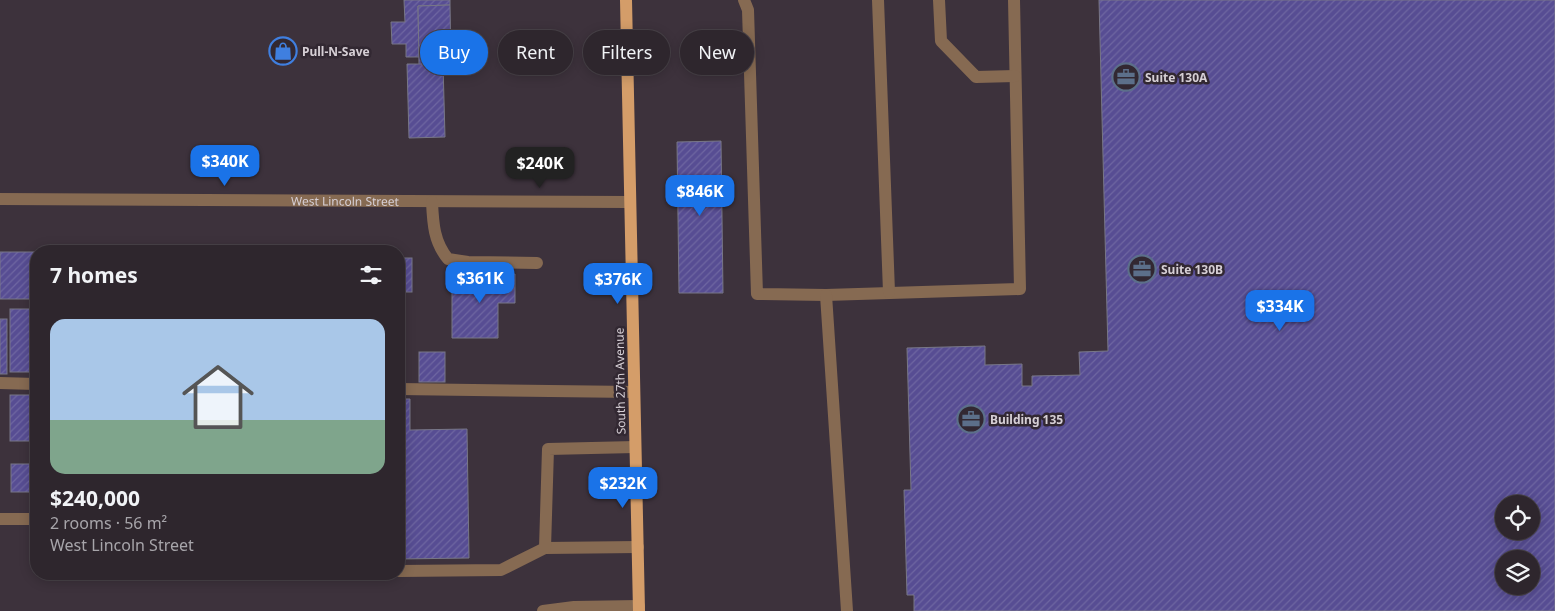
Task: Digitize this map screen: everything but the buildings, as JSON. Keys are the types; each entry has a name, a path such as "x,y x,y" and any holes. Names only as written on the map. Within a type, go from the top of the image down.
{"main road":[{"name":"South 27th Avenue","path":"626,0 639,609"}],"street":[{"path":"744,0 748,10 757,294 826,295 1020,289 1014,0"},
{"path":"878,0 889,292"},
{"path":"939,0 941,40 976,77 1015,76"},
{"name":"West Lincoln Street","path":"0,199 629,202"},
{"path":"432,202 433,228 438,247 448,260 537,263"},
{"path":"826,295 847,611"},
{"path":"0,384 30,384"},
{"path":"405,389 634,392"},
{"path":"545,548 548,449 635,447"},
{"path":"0,519 30,519"},
{"path":"405,571 501,570 545,548 638,547"},
{"path":"543,611 574,607 639,609"}],"place":[{"name":"Pull-N-Save","path":"283,51"},
{"name":"Suite 130A","path":"1126,77"},
{"name":"Suite 130B","path":"1142,269"},
{"name":"Building 135","path":"971,419"}]}
